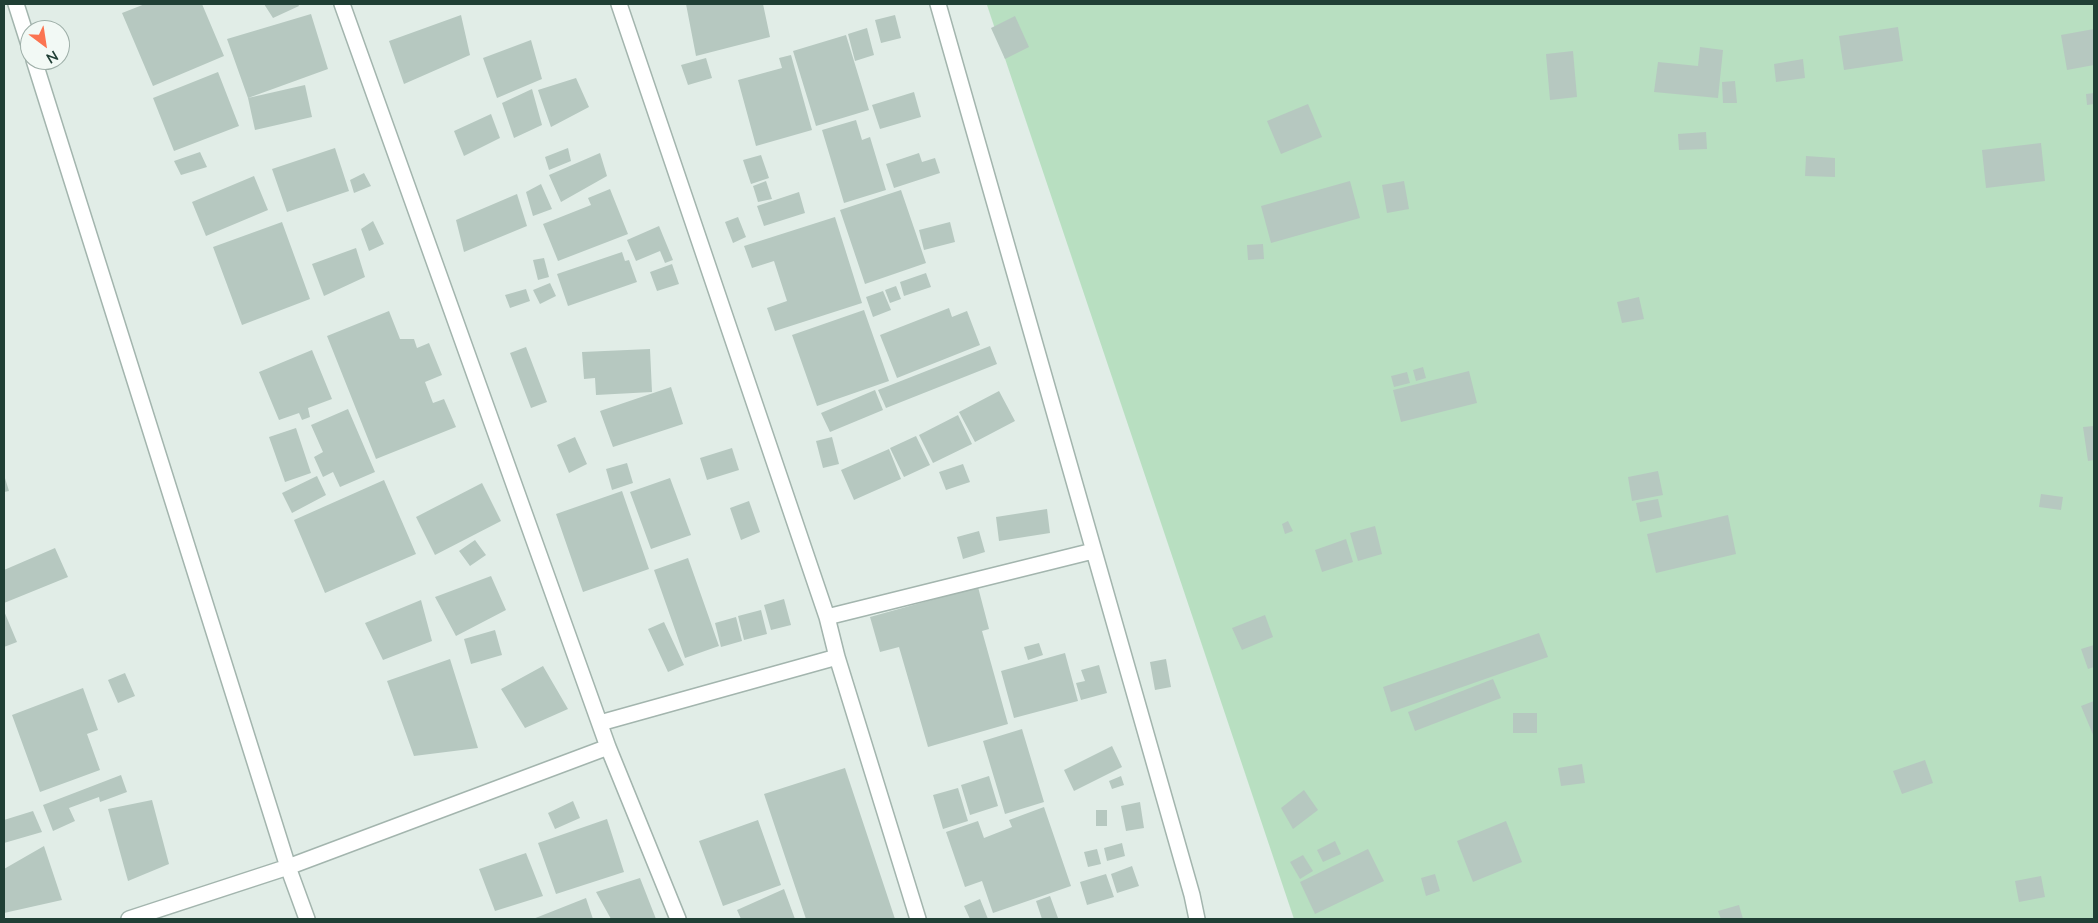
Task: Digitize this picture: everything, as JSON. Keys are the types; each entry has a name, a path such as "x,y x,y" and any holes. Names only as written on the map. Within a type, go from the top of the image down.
{"street":[{"path":"16,4 21,20"},
{"path":"342,4 608,747 678,919"},
{"path":"619,4 827,617 837,657 918,919"},
{"path":"938,4 1192,895 1197,919"},
{"path":"37,70 288,867 307,919"},
{"path":"827,617 1093,551"},
{"path":"600,723 837,657"},
{"path":"129,919 288,867 608,747"}],"green space":[{"path":"2094,4 2094,919 1294,919 987,5"}],"building":[{"path":"145,4 202,4 224,56 153,86 122,13"},
{"path":"264,4 298,4 299,6 273,18"},
{"path":"686,4 763,4 770,37 696,56"},
{"path":"311,14 328,69 248,98 227,39"},
{"path":"461,15 470,55 404,84 389,41"},
{"path":"895,15 901,38 881,43 875,20"},
{"path":"1015,16 1029,47 1005,59 991,28"},
{"path":"1898,27 1903,61 1844,70 1839,36"},
{"path":"867,28 874,55 855,61 848,34"},
{"path":"2094,29 2094,65 2067,70 2061,35"},
{"path":"846,35 869,110 816,126 793,51"},
{"path":"531,40 542,79 497,98 483,58"},
{"path":"1700,47 1723,50 1718,98 1654,92 1658,62 1698,66"},
{"path":"1573,51 1577,97 1550,100 1546,54"},
{"path":"791,55 812,130 756,146 738,80 782,68 779,58"},
{"path":"706,58 712,78 688,85 681,65"},
{"path":"1803,59 1805,78 1776,82 1774,64"},
{"path":"218,72 239,126 174,151 153,98"},
{"path":"576,78 589,107 551,127 538,90"},
{"path":"1735,81 1737,103 1723,103 1722,82"},
{"path":"305,85 312,117 255,130 248,98"},
{"path":"532,89 542,125 514,138 502,103"},
{"path":"914,92 921,117 880,129 872,105"},
{"path":"2094,93 2094,104 2087,105 2086,94"},
{"path":"1308,104 1322,137 1281,154 1267,121"},
{"path":"491,114 500,138 464,156 454,131"},
{"path":"856,120 862,140 870,137 886,190 844,203 822,130"},
{"path":"1706,132 1707,149 1679,150 1678,134"},
{"path":"2041,143 2045,181 1986,188 1982,150"},
{"path":"335,148 349,191 287,212 272,169"},
{"path":"568,148 571,161 549,170 545,157"},
{"path":"200,152 207,167 181,175 174,161"},
{"path":"600,153 607,176 561,202 549,175"},
{"path":"919,153 922,162 935,158 940,173 894,188 886,164"},
{"path":"761,155 769,178 751,184 743,160"},
{"path":"1806,156 1835,158 1835,177 1805,176"},
{"path":"364,173 371,186 354,193 350,180"},
{"path":"254,176 268,210 206,236 192,202"},
{"path":"766,181 772,199 758,202 753,186"},
{"path":"1350,181 1360,218 1271,243 1261,206"},
{"path":"1404,181 1409,209 1387,213 1382,185"},
{"path":"541,184 552,209 533,216 526,192"},
{"path":"610,189 628,234 558,261 543,224 591,205 588,198"},
{"path":"901,190 926,263 865,284 840,210"},
{"path":"799,192 805,213 764,226 757,206"},
{"path":"517,194 527,226 464,252 456,220"},
{"path":"738,217 746,237 733,243 725,222"},
{"path":"835,217 862,303 775,331 767,308 787,301 774,261 752,268 744,246"},
{"path":"373,221 384,244 369,251 361,229"},
{"path":"282,222 310,299 242,325 213,247"},
{"path":"950,222 955,242 924,250 919,230"},
{"path":"659,226 673,260 665,263 660,251 636,261 627,240"},
{"path":"1263,244 1264,259 1248,260 1247,245"},
{"path":"356,248 365,277 324,296 312,264"},
{"path":"622,252 625,261 629,260 637,282 568,306 557,274"},
{"path":"544,258 549,277 538,280 533,260"},
{"path":"672,264 679,284 657,291 650,272"},
{"path":"926,273 931,287 904,296 900,282"},
{"path":"550,283 556,296 540,304 533,290"},
{"path":"896,286 901,299 890,303 885,290"},
{"path":"526,289 530,301 510,308 505,295"},
{"path":"883,291 891,310 873,317 866,297"},
{"path":"1639,297 1644,319 1622,323 1617,302"},
{"path":"949,308 952,317 967,311 980,345 897,378 880,335"},
{"path":"864,310 889,381 817,406 792,335"},
{"path":"389,311 400,339 414,339 417,348 429,343 442,375 425,382 433,403 444,399 456,427 376,459 327,336"},
{"path":"990,346 997,364 886,408 878,390"},
{"path":"526,347 547,402 531,408 510,353"},
{"path":"650,349 652,392 596,395 595,378 584,379 582,352"},
{"path":"312,350 332,399 308,408 310,417 302,420 299,413 279,420 259,372"},
{"path":"1423,367 1426,378 1416,381 1413,370"},
{"path":"1469,371 1477,403 1401,422 1393,390"},
{"path":"1407,372 1410,383 1394,387 1391,376"},
{"path":"671,387 683,424 613,447 600,411"},
{"path":"875,390 883,410 830,432 821,413"},
{"path":"999,391 1015,421 975,442 959,412"},
{"path":"348,409 375,472 340,487 333,472 323,477 314,457 323,452 311,425"},
{"path":"958,415 972,444 933,463 919,435"},
{"path":"2094,426 2094,460 2088,461 2083,427"},
{"path":"296,428 311,473 285,482 269,437"},
{"path":"916,436 930,465 904,477 890,448"},
{"path":"575,437 587,464 569,473 557,445"},
{"path":"832,437 839,464 823,468 816,441"},
{"path":"732,448 739,470 707,480 700,458"},
{"path":"889,449 901,479 854,500 841,470"},
{"path":"627,463 633,483 612,490 606,469"},
{"path":"963,464 970,482 946,490 939,472"},
{"path":"1658,471 1663,495 1632,501 1628,477"},
{"path":"4,475 9,491 4,492"},
{"path":"317,476 326,495 292,513 282,493"},
{"path":"670,478 691,535 651,549 630,492"},
{"path":"384,480 416,554 325,593 294,520"},
{"path":"482,483 501,521 435,555 416,517"},
{"path":"622,491 649,569 583,592 556,514"},
{"path":"2041,494 2063,497 2061,510 2039,507"},
{"path":"1658,499 1662,517 1640,522 1636,503"},
{"path":"749,501 760,532 741,540 730,508"},
{"path":"1047,509 1050,533 999,541 996,517"},
{"path":"1728,515 1736,554 1656,573 1647,534"},
{"path":"1288,521 1293,531 1285,534 1282,524"},
{"path":"1375,526 1382,554 1358,561 1350,533"},
{"path":"979,531 985,552 963,559 957,537"},
{"path":"1346,539 1353,562 1322,572 1315,550"},
{"path":"475,540 486,555 470,566 459,551"},
{"path":"55,548 68,577 4,603 4,570"},
{"path":"688,558 719,646 685,658 654,570"},
{"path":"491,576 506,610 456,636 435,597"},
{"path":"978,587 989,629 982,631 1008,724 928,747 899,647 880,652 870,617"},
{"path":"784,599 791,625 771,630 764,605"},
{"path":"421,600 432,641 383,660 365,623"},
{"path":"761,610 767,634 744,640 738,616"},
{"path":"4,611 17,642 4,647"},
{"path":"1265,615 1273,637 1242,650 1232,628"},
{"path":"736,617 742,641 721,647 715,623"},
{"path":"664,622 684,665 668,672 648,629"},
{"path":"495,630 502,655 471,664 464,639"},
{"path":"1539,633 1548,657 1391,712 1383,687"},
{"path":"1039,643 1043,655 1028,660 1024,647"},
{"path":"2094,645 2094,667 2088,669 2081,649"},
{"path":"1065,653 1078,701 1014,718 1001,671"},
{"path":"450,659 478,748 414,756 387,681"},
{"path":"1166,659 1171,687 1155,690 1150,662"},
{"path":"1099,665 1107,693 1081,700 1076,683 1085,681 1081,670"},
{"path":"543,666 568,709 525,728 501,689"},
{"path":"125,673 135,696 118,703 108,680"},
{"path":"1493,679 1501,698 1415,731 1408,712"},
{"path":"83,688 98,730 87,734 100,770 40,792 12,715"},
{"path":"2094,701 2094,737 2081,706"},
{"path":"1513,713 1537,713 1537,733 1513,733"},
{"path":"1022,729 1044,802 1005,814 983,741"},
{"path":"1112,746 1122,767 1074,791 1064,770"},
{"path":"1925,760 1933,783 1902,794 1893,771"},
{"path":"1582,764 1585,783 1561,786 1558,768"},
{"path":"845,768 895,919 806,919 764,794"},
{"path":"121,775 127,792 100,802 99,797 69,808 75,821 53,831 43,805"},
{"path":"989,776 998,806 970,815 961,785"},
{"path":"1121,776 1124,785 1112,789 1109,781"},
{"path":"958,788 968,821 943,829 933,795"},
{"path":"1304,790 1318,810 1293,829 1281,808"},
{"path":"152,800 169,864 128,881 108,809"},
{"path":"573,801 580,818 555,829 548,813"},
{"path":"1140,802 1144,828 1126,831 1121,806"},
{"path":"1044,807 1071,886 993,913 982,881 965,887 946,832 978,821 984,838 1012,827 1009,820"},
{"path":"1096,810 1107,810 1107,826 1096,826"},
{"path":"33,811 42,832 4,843 4,820"},
{"path":"607,819 624,872 556,894 538,843"},
{"path":"758,820 781,885 723,906 699,841"},
{"path":"1506,821 1522,862 1473,882 1457,841"},
{"path":"1335,841 1341,854 1323,862 1317,850"},
{"path":"1122,843 1125,856 1107,861 1104,848"},
{"path":"44,846 62,900 4,913 4,869"},
{"path":"1097,849 1101,864 1088,867 1084,852"},
{"path":"1368,849 1384,881 1315,914 1300,882"},
{"path":"526,853 543,896 495,911 479,869"},
{"path":"1303,855 1313,871 1300,879 1290,862"},
{"path":"1132,866 1139,886 1117,893 1111,874"},
{"path":"1106,874 1114,897 1087,905 1080,882"},
{"path":"1435,874 1440,891 1426,896 1421,878"},
{"path":"2041,876 2045,897 2019,902 2015,881"},
{"path":"640,878 656,919 611,919 596,892"},
{"path":"784,889 795,919 741,919 737,910"},
{"path":"1050,896 1058,918 1042,919 1036,901"},
{"path":"586,898 593,919 533,919"},
{"path":"980,899 988,919 970,919 964,906"},
{"path":"1739,905 1743,919 1721,919 1718,911"}]}
